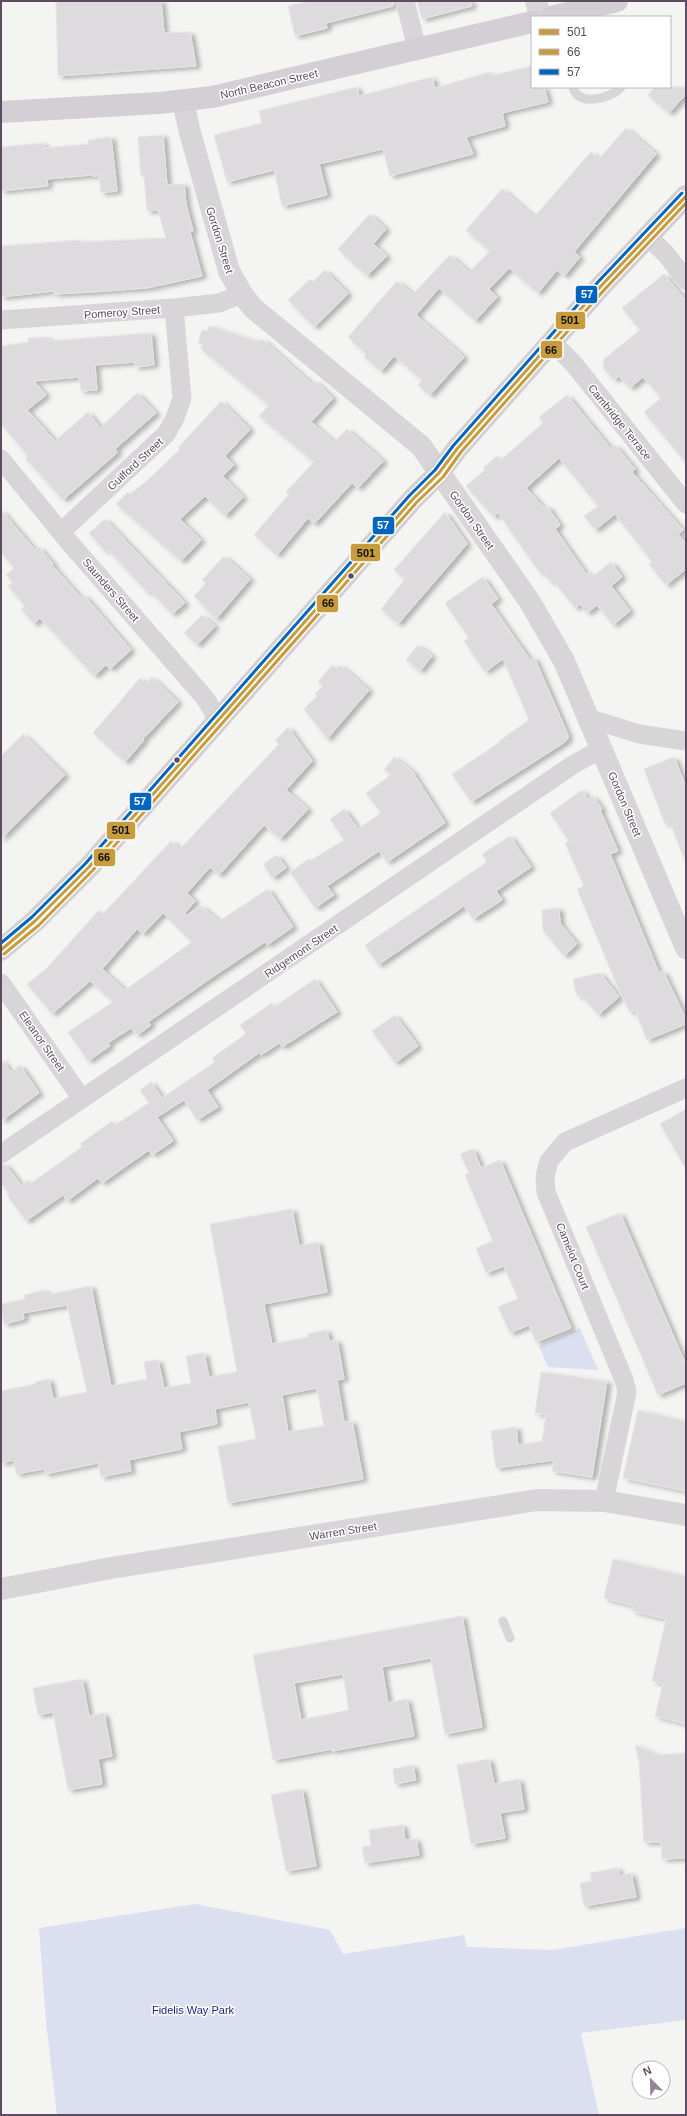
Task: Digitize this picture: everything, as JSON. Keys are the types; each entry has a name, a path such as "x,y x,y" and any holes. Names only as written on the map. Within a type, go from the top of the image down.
{"main road":[{"path":"556,16 609,5"},
{"name":"North Beacon Street","path":"1,112 183,101 243,91 531,22"},
{"path":"1,950 35,921 89,868 413,499 439,473 457,449 601,286 686,196"}],"street":[{"path":"405,1 417,49"},
{"path":"536,1 550,16"},
{"name":"Gordon Street","path":"183,101 188,128 229,271 242,294 253,308 421,446 530,602 554,643 602,749 686,948"},
{"path":"648,237 666,254 686,280"},
{"name":"Pomeroy Street","path":"1,320 174,308 219,303 242,294"},
{"name":"Guilford Street","path":"61,532 166,434 175,418 182,398 174,308"},
{"name":"Cambridge Terrace","path":"552,342 573,363 686,504"},
{"name":"Saunders Street","path":"1,459 61,532 205,698 219,721"},
{"path":"588,718 639,734 686,741"},
{"name":"Ridgemont Street","path":"1,1154 574,764 602,749"},
{"name":"Eleanor Street","path":"1,983 82,1099"},
{"name":"Camelot Court","path":"604,1501 626,1392 624,1380 546,1192 545,1176 549,1161 565,1142 686,1088"},
{"name":"Warren Street","path":"1,1589 111,1568 537,1500 604,1501 686,1515"}],"lane":[{"path":"573,88 574,92 579,98 586,100 614,93 620,88"},
{"path":"503,1621 510,1638"}],"green space":[{"path":"580,1328 598,1370 548,1367 539,1346"},
{"name":"Fidelis Way Park","path":"195,1904 330,1930 343,1954 464,1935 467,1947 553,1950 686,1928 686,2020 581,2033 599,2115 57,2115 46,2022 39,1928"}],"building":[{"path":"56,1 161,1 164,33 190,32 196,66 58,76"},
{"path":"311,1 392,1 393,6 326,23 327,28 295,36 288,6"},
{"path":"417,1 471,1 472,6 422,19"},
{"path":"531,66 531,88 544,88 548,102 502,113 505,126 466,137 473,154 390,176 383,149 319,164 327,195 282,206 274,170 227,182 214,135 262,123 259,111 357,87 359,96 432,77 435,88 490,72 491,76"},
{"path":"686,87 686,94 669,113 648,95 654,88"},
{"path":"626,128 656,154 574,252 580,257 564,276 557,270 538,293 509,268 489,289 497,297 475,321 439,288 416,315 464,357 430,395 418,385 422,380 394,356 381,371 364,357 366,354 348,337 397,281 413,294 450,255 469,272 490,251 466,230 502,189 534,217 591,152 599,159"},
{"path":"163,135 167,185 184,184 186,204 193,231 190,232 202,276 147,288 54,294 54,291 1,297 1,246 81,240 81,242 166,238 158,210 147,211 144,175 141,176 138,137"},
{"path":"111,137 117,191 101,193 99,176 92,175 47,179 48,186 1,191 1,147 44,143 44,148 89,144 88,140"},
{"path":"370,214 386,229 373,244 387,256 367,276 338,249"},
{"path":"325,270 348,294 314,327 288,300 310,279 313,282"},
{"path":"664,274 686,301 686,463 644,412 661,398 643,377 630,388 619,376 614,380 603,368 604,359 640,330 622,308"},
{"path":"209,326 254,340 258,343 262,339 312,384 315,381 333,398 311,422 334,442 347,429 383,461 358,488 352,483 314,524 308,518 277,555 254,535 289,494 286,492 314,462 259,416 269,405 201,349 203,344 198,343 202,330 207,331"},
{"path":"151,333 154,365 135,367 135,362 95,365 97,390 81,391 79,377 34,381 46,395 27,410 55,441 88,412 100,428 137,393 156,413 115,449 118,452 63,500 25,458 28,456 1,424 1,346 29,342 28,338 48,337 48,341"},
{"path":"567,395 611,449 615,445 635,469 632,472 683,530 678,534 686,544 686,569 666,585 649,564 652,562 615,514 595,530 584,516 598,506 559,458 526,488 544,508 547,506 560,525 555,529 586,574 589,573 592,577 611,562 622,577 611,586 630,611 613,625 597,605 587,613 580,604 575,608 553,580 550,582 543,571 540,573 498,513 494,517 466,486 485,470 483,468 497,456 501,460 543,423 539,417"},
{"path":"221,401 250,429 225,456 234,465 223,476 243,497 225,516 205,496 180,519 201,540 181,561 116,504 128,492 130,494 149,479 180,449 178,448"},
{"path":"1,510 35,550 39,547 53,564 52,565 81,598 84,595 131,650 110,669 106,665 94,676 40,618 34,624 21,609 25,606 8,586 13,582 6,575 14,568 1,552"},
{"path":"445,512 467,544 398,624 381,609 405,579 394,570"},
{"path":"105,519 185,603 172,614 150,591 148,593 107,549 105,551 89,533"},
{"path":"224,556 250,579 216,619 194,596 206,583 202,580"},
{"path":"483,577 498,599 491,604 530,660 534,657 568,735 568,739 471,802 452,774 500,742 499,741 529,720 503,659 485,672 464,641 469,638 445,603"},
{"path":"202,615 215,626 197,645 184,633"},
{"path":"418,645 432,656 420,671 406,660"},
{"path":"332,665 337,669 340,665 369,690 327,739 304,709 317,696 315,694 323,686 318,682"},
{"path":"152,677 178,702 143,739 144,740 125,762 93,733 140,678 146,684"},
{"path":"288,727 312,761 286,790 308,809 280,839 264,825 219,875 210,867 187,893 195,901 185,913 187,915 201,906 219,921 268,889 293,927 267,945 265,942 211,978 148,1022 151,1025 137,1035 131,1028 108,1043 110,1046 88,1061 68,1032 113,1002 90,981 52,1014 27,984 46,969 99,910 103,914 171,841 180,849 279,744 275,741","holes":["163,913 192,942 125,990 102,969 137,929 143,934"]},
{"path":"23,734 65,775 1,839 1,756"},
{"path":"394,757 412,771 445,823 387,862 379,851 327,886 334,895 315,908 290,872 309,859 310,861 344,840 330,819 344,809 358,829 381,813 366,793 391,775 384,770"},
{"path":"674,757 686,787 685,861 670,822 665,824 644,769"},
{"path":"582,790 588,799 593,796 602,809 600,810 618,851 610,854 659,973 663,971 686,1019 686,1024 647,1040 635,1010 630,1012 621,995 577,889 584,886 565,843 569,841 550,813"},
{"path":"510,836 531,867 496,891 502,900 473,919 464,906 378,965 365,945 487,862 482,854"},
{"path":"277,855 286,868 272,878 263,864"},
{"path":"559,908 560,923 577,944 564,956 543,930 542,910"},
{"path":"600,973 619,997 598,1015 581,995 577,996 573,979"},
{"path":"315,979 337,1012 282,1047 279,1043 261,1055 259,1053 207,1090 218,1107 197,1120 184,1100 157,1117 173,1141 152,1155 149,1150 102,1183 98,1178 67,1201 63,1195 26,1221 7,1195 9,1194 1,1183 1,1165 5,1164 21,1185 28,1180 30,1184 82,1147 80,1144 112,1121 115,1125 149,1103 140,1090 151,1082 162,1098 215,1062 212,1058 246,1034 240,1025 272,1003 274,1007"},
{"path":"395,1015 418,1046 395,1063 372,1031"},
{"path":"1,1059 11,1072 20,1065 39,1093 1,1121"},
{"path":"686,1109 686,1169 660,1124"},
{"path":"473,1149 481,1168 500,1160 571,1328 536,1342 529,1325 510,1333 498,1307 518,1299 504,1266 486,1273 476,1248 493,1241 465,1175 469,1173 460,1154"},
{"path":"292,1209 299,1246 318,1242 327,1292 264,1304 272,1344 308,1337 307,1334 327,1330 329,1341 337,1340 344,1379 337,1380 344,1422 352,1421 363,1479 228,1503 218,1446 256,1439 249,1402 215,1409 217,1424 179,1432 182,1449 129,1460 131,1471 101,1477 98,1463 45,1474 44,1469 16,1474 14,1460 1,1463 1,1391 35,1384 35,1382 49,1379 53,1399 87,1392 67,1305 23,1313 24,1319 4,1324 1,1304 25,1299 24,1295 45,1290 46,1295 91,1286 111,1386 147,1379 144,1362 158,1360 164,1388 191,1383 186,1356 204,1353 209,1377 237,1372 210,1224","holes":["317,1388 324,1426 288,1432 282,1395"]},
{"path":"620,1213 686,1365 686,1383 658,1395 586,1227"},
{"path":"541,1372 607,1381 592,1477 552,1471 554,1460 496,1468 491,1431 516,1427 518,1445 542,1441 546,1415 535,1413"},
{"path":"638,1410 686,1421 686,1491 623,1478"},
{"path":"613,1559 686,1576 686,1724 655,1716 663,1684 652,1681 666,1619 632,1611 634,1606 604,1598"},
{"path":"462,1616 482,1727 445,1734 431,1658 382,1667 388,1703 407,1699 414,1736 273,1760 253,1655","holes":["343,1674 349,1710 301,1720 294,1683"]},
{"path":"82,1679 89,1716 104,1713 112,1756 98,1759 102,1784 68,1790 53,1712 38,1715 33,1688"},
{"path":"635,1745 658,1755 686,1753 686,1858 662,1859 661,1842 644,1842 639,1761"},
{"path":"489,1759 494,1784 519,1779 524,1809 500,1813 505,1838 471,1844 457,1765"},
{"path":"413,1765 416,1780 395,1784 393,1769"},
{"path":"302,1789 316,1866 286,1871 271,1795"},
{"path":"403,1825 405,1840 416,1839 419,1855 365,1863 362,1847 371,1846 369,1830"},
{"path":"618,1868 619,1876 631,1873 636,1897 584,1906 580,1883 592,1881 590,1873"}],"transit line":[{"name":"57","path":"1,943 32,917 85,864 409,496 435,470 453,446 597,283 682,193"},
{"name":"501","path":"1,950 35,921 89,867 413,499 439,473 457,449 601,286 686,196"},
{"name":"66","path":"4,954 39,925 93,870 417,502 443,477 461,452 605,289 686,203"}]}
